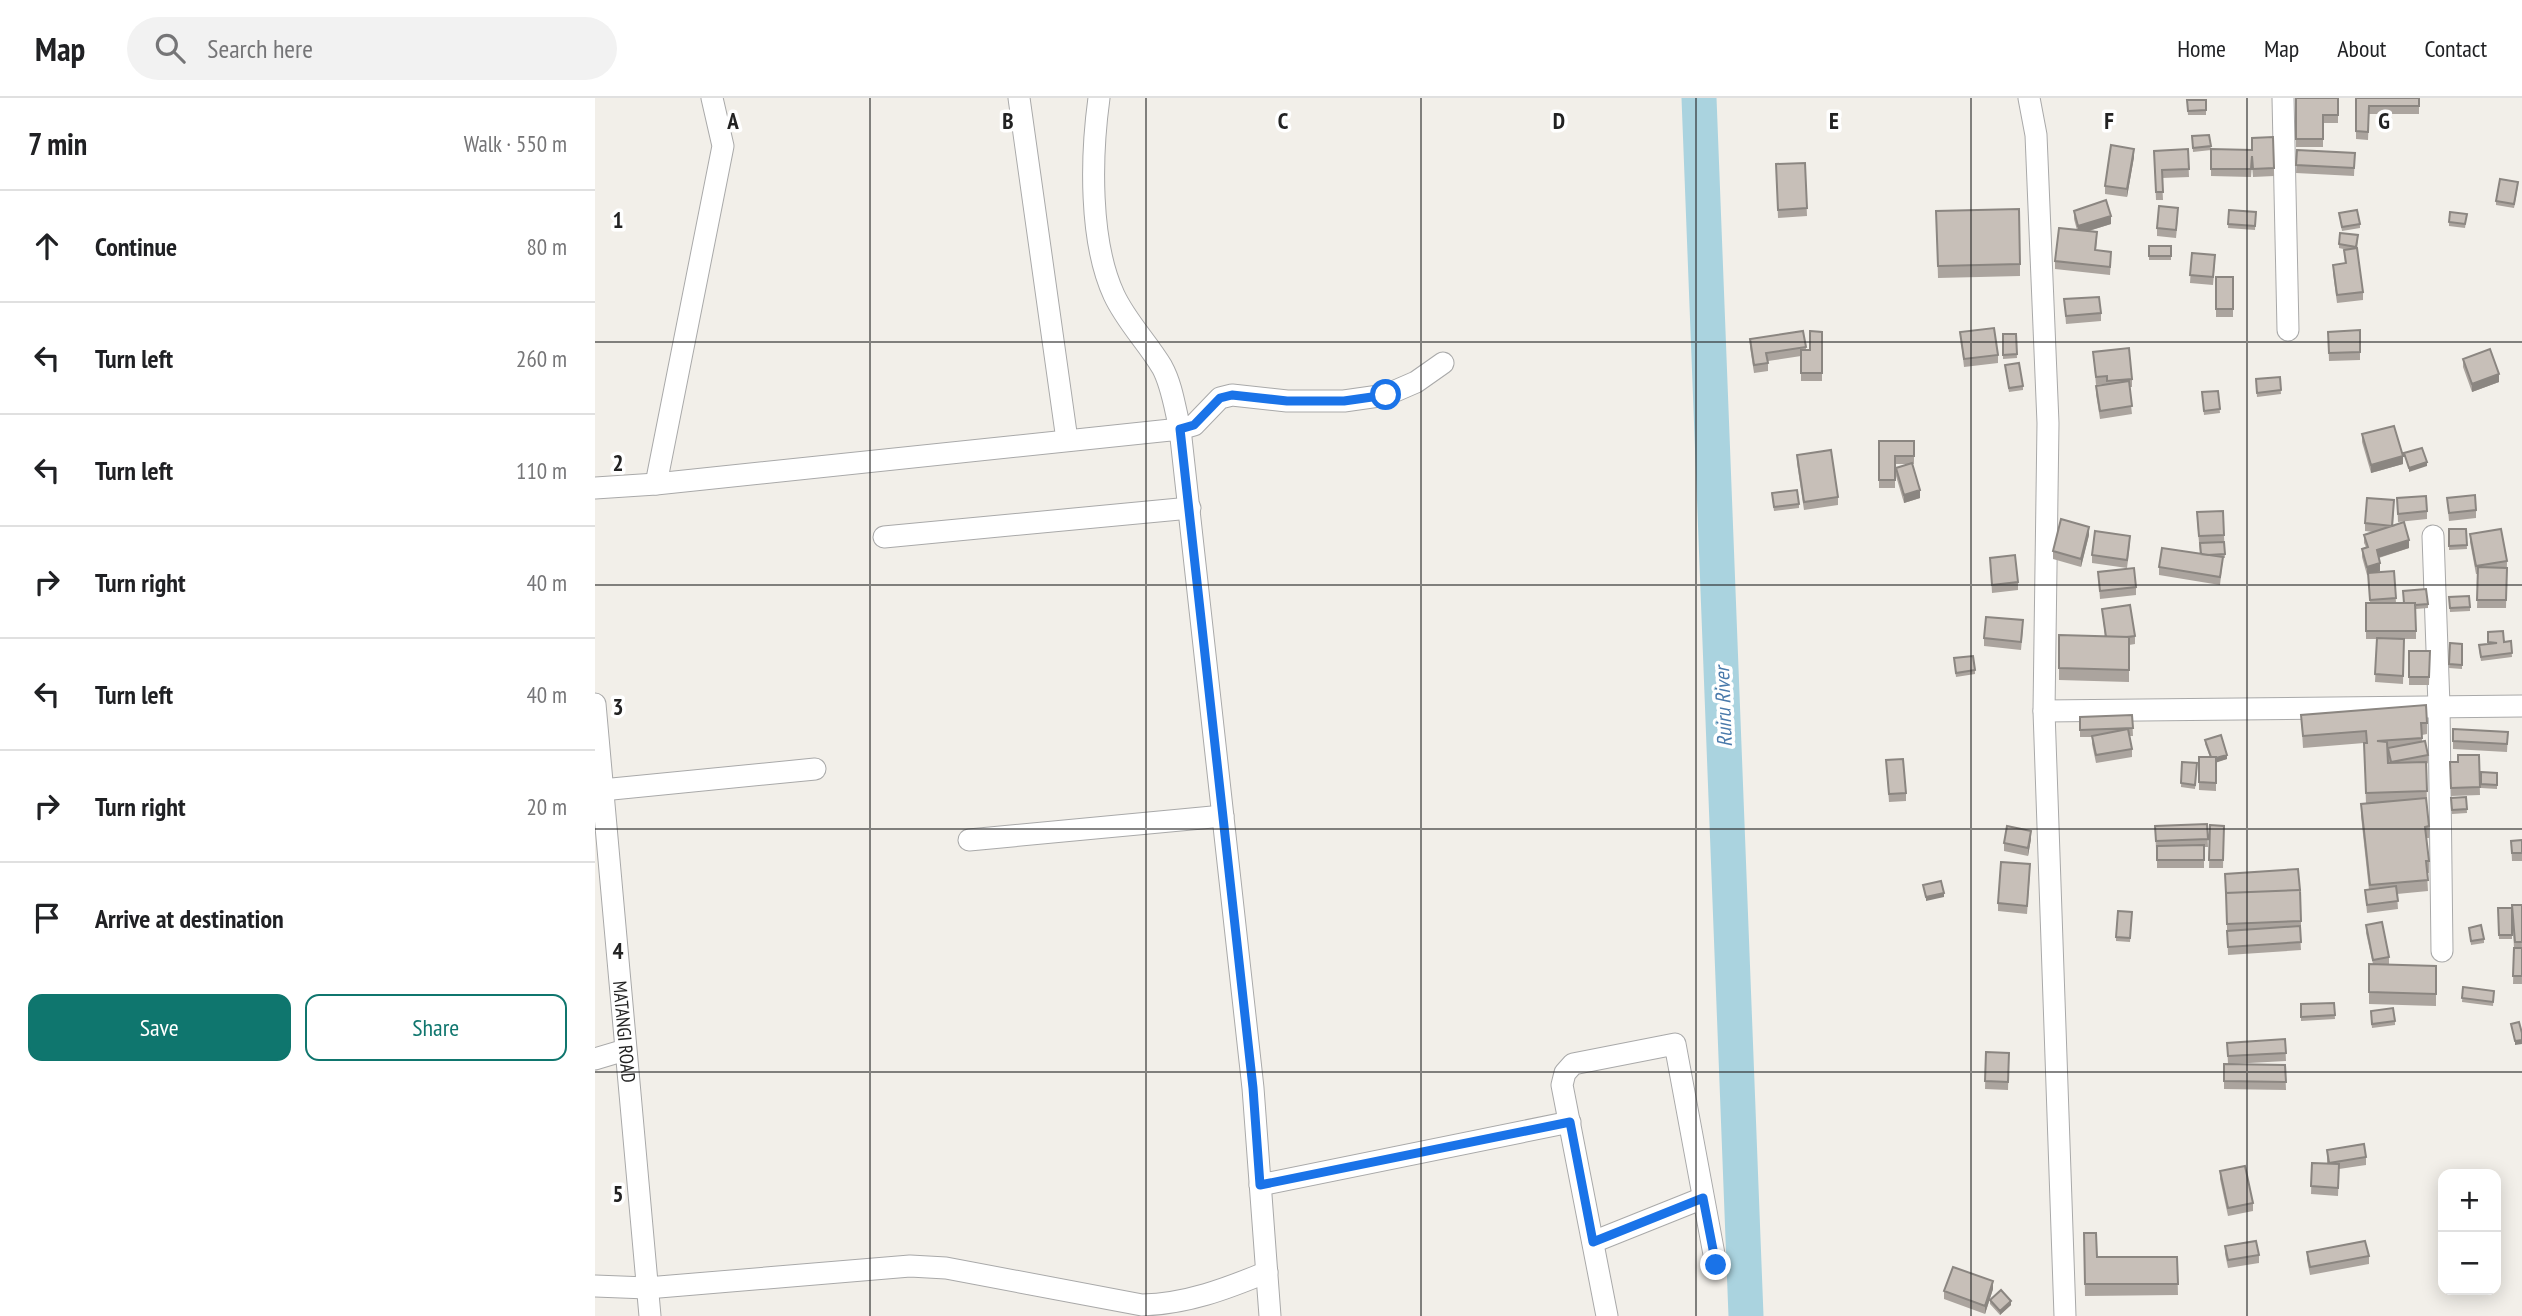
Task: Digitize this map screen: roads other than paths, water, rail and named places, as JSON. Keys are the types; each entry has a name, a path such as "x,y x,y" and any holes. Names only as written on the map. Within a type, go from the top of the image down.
{"street":[{"path":"656,484 723,146 712,98"},
{"path":"1019,98 1067,440"},
{"path":"1099,98 1094,187 1099,254 1113,294 1125,316 1163,368 1180,429 1253,1088 1270,1316"},
{"path":"2029,98 2036,135 2049,423 2044,711 2065,1316"},
{"path":"2283,98 2288,330"},
{"path":"595,488 656,484 1180,429 1194,425 1220,398 1232,395 1287,401 1344,401 1386,395 1416,382 1443,363"},
{"path":"884,537 1190,508"},
{"path":"2433,536 2439,706 2442,951"},
{"name":"MATANGI ROAD","path":"595,704 650,1316"},
{"path":"2044,711 2522,706"},
{"path":"603,790 815,769"},
{"path":"969,840 1223,816"},
{"path":"1607,1316 1562,1085 1565,1073 1573,1064 1675,1044 1716,1265"},
{"path":"595,1059 625,1050"},
{"path":"1260,1185 1570,1122"},
{"path":"1593,1242 1703,1198"},
{"path":"595,1286 647,1289 910,1266 946,1268 1142,1305 1168,1305 1222,1290 1267,1272"}],"waterway":[{"name":"Ruiru River","path":"1699,98 1746,1316"}]}
